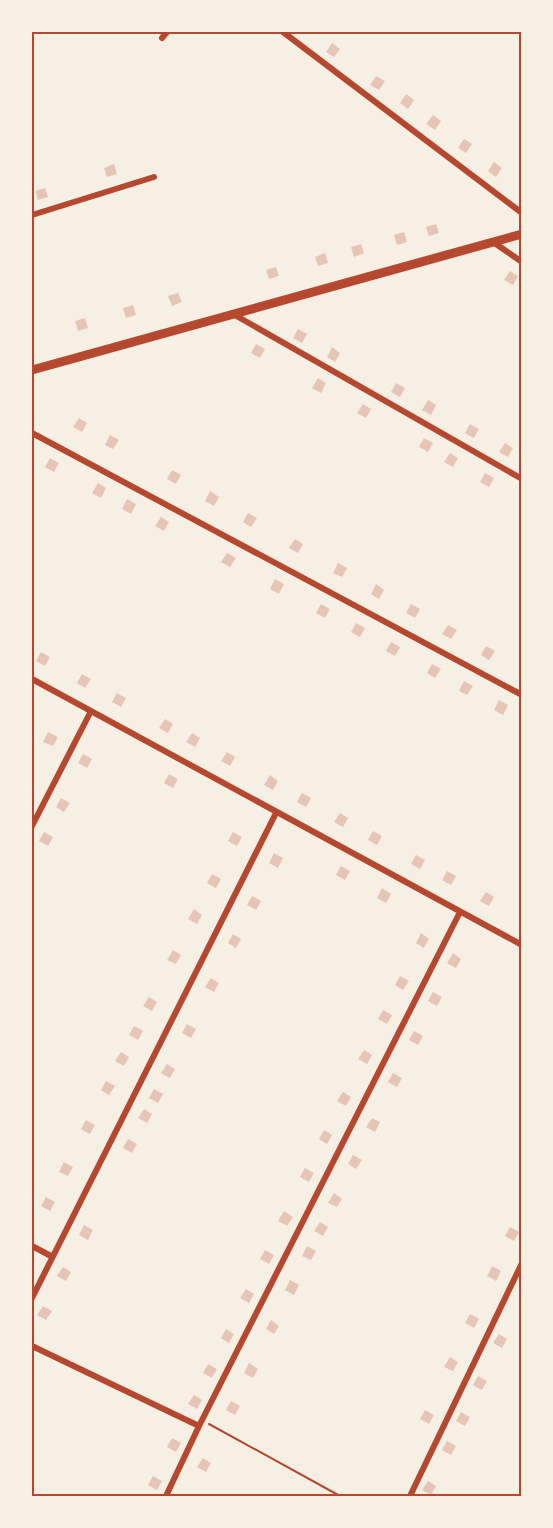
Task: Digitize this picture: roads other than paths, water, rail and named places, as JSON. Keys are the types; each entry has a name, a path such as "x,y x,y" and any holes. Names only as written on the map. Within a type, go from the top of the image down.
{"street":[{"path":"162,38 167,32"},
{"path":"284,32 522,213"},
{"path":"32,215 154,177"},
{"path":"32,370 522,234"},
{"path":"493,242 522,262"},
{"path":"233,314 522,479"},
{"path":"32,433 522,695"},
{"path":"32,679 522,945"},
{"path":"32,826 91,711"},
{"path":"32,1298 51,1256 276,813"},
{"path":"166,1497 200,1423 460,912"},
{"path":"32,1246 51,1256"},
{"path":"411,1497 522,1263"},
{"path":"32,1346 200,1423"}]}
